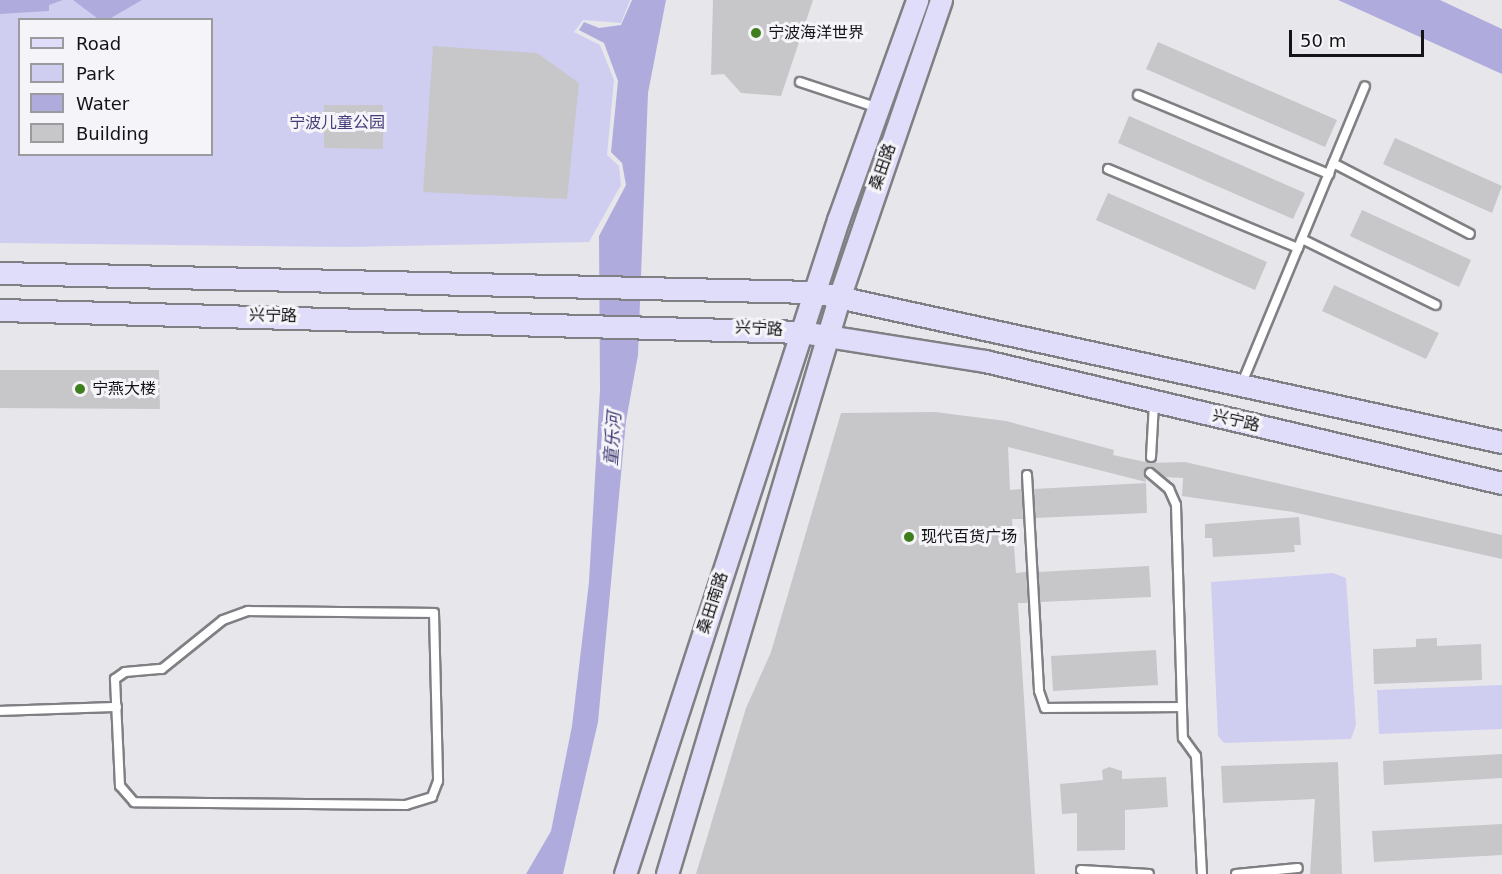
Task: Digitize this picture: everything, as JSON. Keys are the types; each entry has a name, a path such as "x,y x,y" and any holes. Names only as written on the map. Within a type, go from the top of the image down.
{"main road":[{"name":"桑田路","path":"802,332 917,0"},
{"name":"桑田路","path":"827,336 941,0"},
{"path":"0,273 577,282 815,292 840,295 1502,442"},
{"name":"兴宁路","path":"0,310 580,322 802,332 984,361 1502,483"},
{"name":"桑田南路","path":"625,874 802,332"},
{"name":"桑田南路","path":"667,874 827,336"}],"lane":[{"path":"800,82 878,108"},
{"path":"1242,385 1365,86"},
{"path":"1138,95 1329,174"},
{"path":"1333,163 1470,234"},
{"path":"1108,169 1298,248"},
{"path":"1302,238 1436,305"},
{"path":"1151,457 1154,402"},
{"path":"1150,473 1170,489 1176,505 1183,738 1196,756 1202,874"},
{"path":"1027,475 1039,691 1045,708 1182,707"},
{"path":"248,611 434,614 438,781 432,797 406,805 134,802 120,786 117,707 116,679 125,672 162,669 223,620 248,611"},
{"path":"0,711 117,707"},
{"path":"1236,874 1298,868"},
{"path":"1081,870 1149,874"}],"green space":[{"name":"宁波儿童公园","path":"0,0 630,0 621,23 583,20 574,32 600,45 614,80 607,155 619,166 621,185 589,242 347,247 0,243"},
{"path":"1333,573 1346,578 1356,725 1351,739 1224,743 1218,736 1211,582"},
{"path":"1502,685 1502,729 1379,734 1377,690"}],"water":[{"path":"0,0 63,0 49,5 49,11 0,14"},
{"path":"73,0 142,0 111,18 97,18"},
{"name":"童乐河","path":"632,0 666,0 648,93 638,355 626,421 598,722 563,874 526,874 551,831 572,726 589,582 600,390 599,236 626,185 622,163 611,152 618,81 604,43 579,30 584,22 599,28 621,25"},
{"path":"1338,0 1440,0 1502,29 1502,74"}],"building":[{"name":"宁波海洋世界","path":"713,0 813,0 781,96 741,93 724,74 711,75"},
{"path":"1158,42 1337,120 1325,147 1146,69"},
{"path":"433,46 537,53 579,83 567,199 423,192"},
{"path":"324,105 383,105 383,149 324,148"},
{"path":"1129,116 1305,193 1293,219 1118,143"},
{"path":"1395,138 1502,186 1492,213 1383,164"},
{"path":"1108,193 1267,262 1255,290 1096,220"},
{"path":"1362,210 1471,260 1459,287 1350,236"},
{"path":"1334,285 1439,333 1426,359 1322,311"},
{"name":"宁燕大楼","path":"0,370 159,370 160,409 0,408"},
{"name":"现代百货广场","path":"935,412 1006,421 1114,450 1113,455 1150,463 1185,462 1502,535 1502,559 1293,512 1182,496 1183,478 1164,477 1152,467 1144,471 1146,482 1008,447 1010,490 1022,489 1023,519 1012,519 1016,573 1026,572 1028,603 1018,603 1035,874 696,874 746,708 771,652 841,413"},
{"path":"1146,483 1147,513 1035,518 1034,489"},
{"path":"1299,517 1301,545 1294,545 1295,552 1213,557 1212,538 1205,538 1205,524"},
{"path":"1149,566 1151,597 1040,602 1038,572"},
{"path":"1437,638 1437,646 1481,644 1482,680 1374,684 1373,649 1416,647 1416,639"},
{"path":"1156,650 1158,685 1053,691 1051,656"},
{"path":"1502,754 1502,778 1384,785 1383,761"},
{"path":"1338,762 1342,874 1310,874 1315,799 1223,803 1221,766"},
{"path":"1109,767 1122,771 1122,779 1166,777 1168,807 1125,810 1125,850 1077,851 1077,813 1062,814 1060,784 1103,780 1102,770"},
{"path":"1502,824 1502,855 1374,862 1372,831"}],"place":[{"name":"宁波海洋世界","path":"756,33"},
{"name":"宁燕大楼","path":"80,389"},
{"name":"现代百货广场","path":"909,537"}]}
